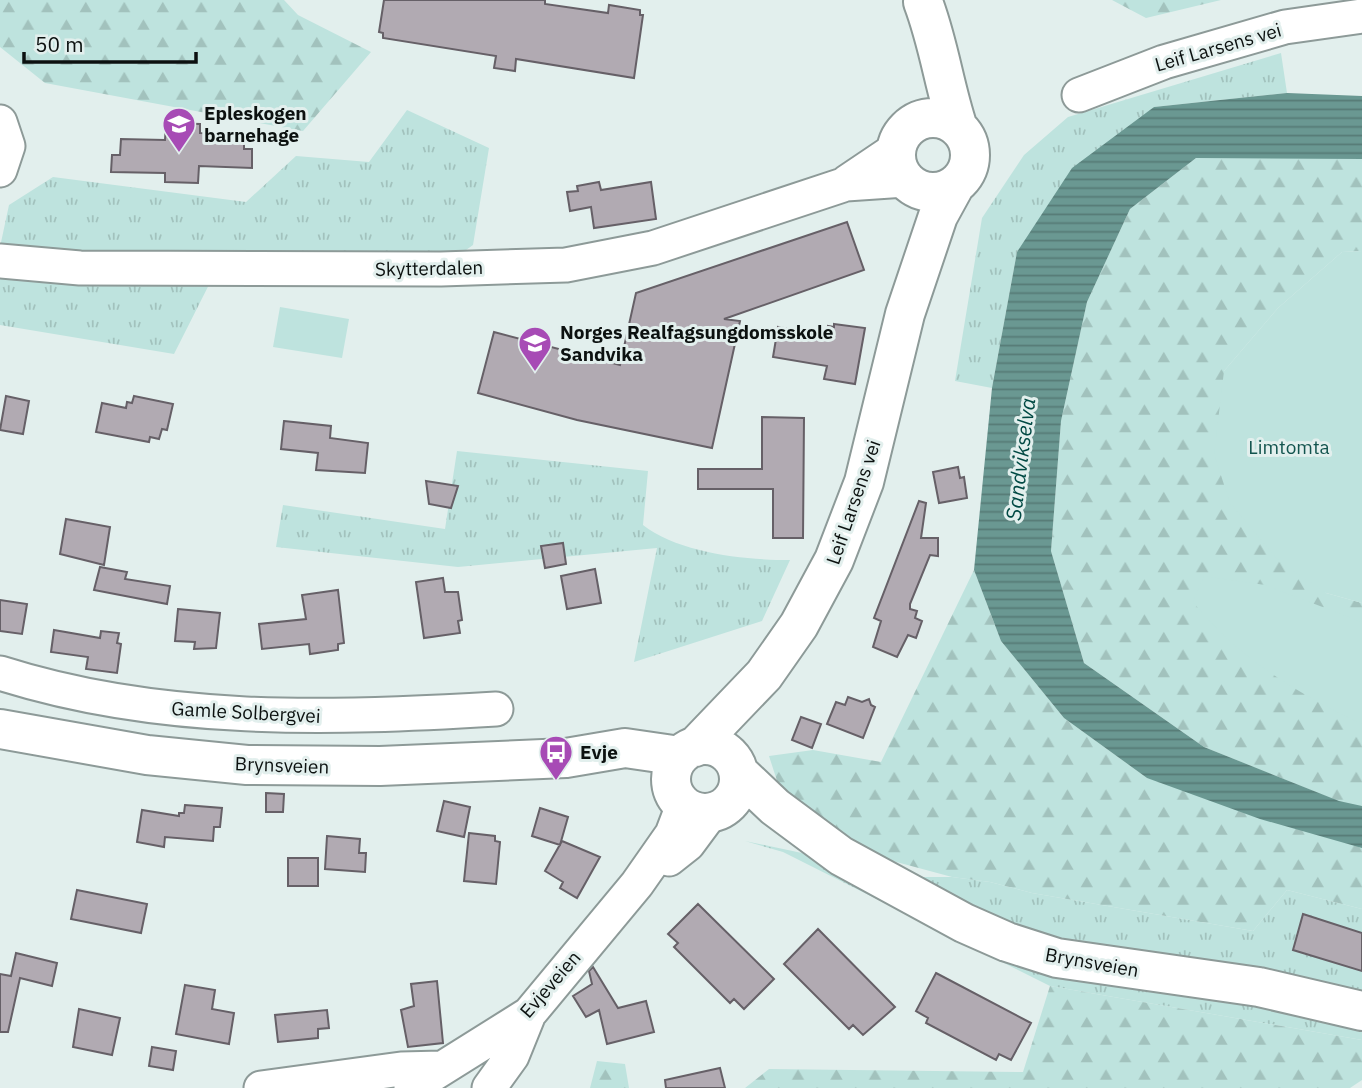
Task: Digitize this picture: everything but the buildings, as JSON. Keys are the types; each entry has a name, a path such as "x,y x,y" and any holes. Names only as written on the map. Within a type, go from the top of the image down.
{"main road":[{"name":"Leif Larsens vei","path":"905,314 906,160 918,100 923,2 939,43 949,101 958,128"},
{"path":"936,118 958,128 968,144 970,158 964,176 955,185 942,191 929,192 906,160 936,118"},
{"name":"Leif Larsens vei","path":"764,675 737,768 736,795 693,787 764,675 812,603 852,518 882,416 905,314 940,210 955,185"},
{"name":"Brynsveien","path":"0,729 147,755 247,765 389,766 566,758 626,769 693,787 841,856 964,923 1034,951 1071,960 1259,987 1362,1011"},
{"name":"Brynsveien","path":"693,787 719,748 775,807 841,856"}],"street":[{"name":"Leif Larsens vei","path":"1079,95 1164,62 1285,27 1362,16"},
{"path":"0,122 8,146 0,170"},
{"name":"Skytterdalen","path":"0,261 80,268 442,269 566,265 653,248 846,184 857,173 906,160"},
{"name":"Gamle Solbergvei","path":"0,673 83,696 150,707 369,717 496,709"},
{"name":"Evjeveien","path":"411,1088 448,1068 529,1014 637,884 688,844 693,787"},
{"path":"489,1088 512,1056 529,1014"},
{"path":"261,1088 401,1069 448,1068"}],"green space":[{"path":"0,0 284,0 298,15 371,52 303,131 45,83 0,47"},
{"path":"1112,0 1221,0 1146,18"},
{"path":"1281,53 1287,93 1154,107 1017,252 992,388 955,381 982,218 1024,155 1068,117"},
{"path":"407,110 489,148 473,245 459,255 226,251 174,354 0,325 0,247 9,205 53,177 246,202 296,156 369,162"},
{"path":"1196,158 1362,159 1362,251 1342,252 1278,308 1224,371 1326,593 1362,603 1362,909 1287,890 1253,931 952,877 889,860 860,845 780,790 769,756 813,750 881,762 974,570 1001,641 1064,718 1147,778 1333,799 1204,747 1084,663 1051,551 1061,421 1087,302 1130,209"},
{"name":"Limtomta","path":"1362,251 1362,603 1326,593 1279,561 1230,503 1214,454 1224,371 1278,308 1342,252"},
{"path":"280,307 349,319 342,358 273,347"},
{"path":"457,451 648,471 643,525 658,535 713,553 790,560 762,621 634,662 657,548 458,567 276,547 283,505 445,529"},
{"path":"1204,576 1265,585 1362,622 1362,724 1292,687 1229,640 1193,602"},
{"path":"745,841 816,856 858,877 952,877 990,882 1032,893 1253,931 1287,890 1362,909 1362,1040 1050,986 783,852"},
{"path":"1050,986 1362,1040 1362,1080 1350,1088 745,1088 769,1069 1023,1072"},
{"path":"597,1061 625,1064 629,1088 590,1088"}],"water":[{"name":"Sandvikselva","path":"1287,93 1362,96 1362,159 1196,158 1130,209 1087,302 1061,421 1051,551 1084,663 1204,747 1339,801 1362,806 1362,848 1260,819 1147,778 1064,718 1001,641 974,570 992,388 1017,252 1072,168 1154,107"}],"place":[{"name":"Epleskogen barnehage","path":"179,154"},
{"name":"Norges Realfagsungdomsskole Sandvika","path":"535,373"},
{"name":"Evje","path":"556,782"}]}
